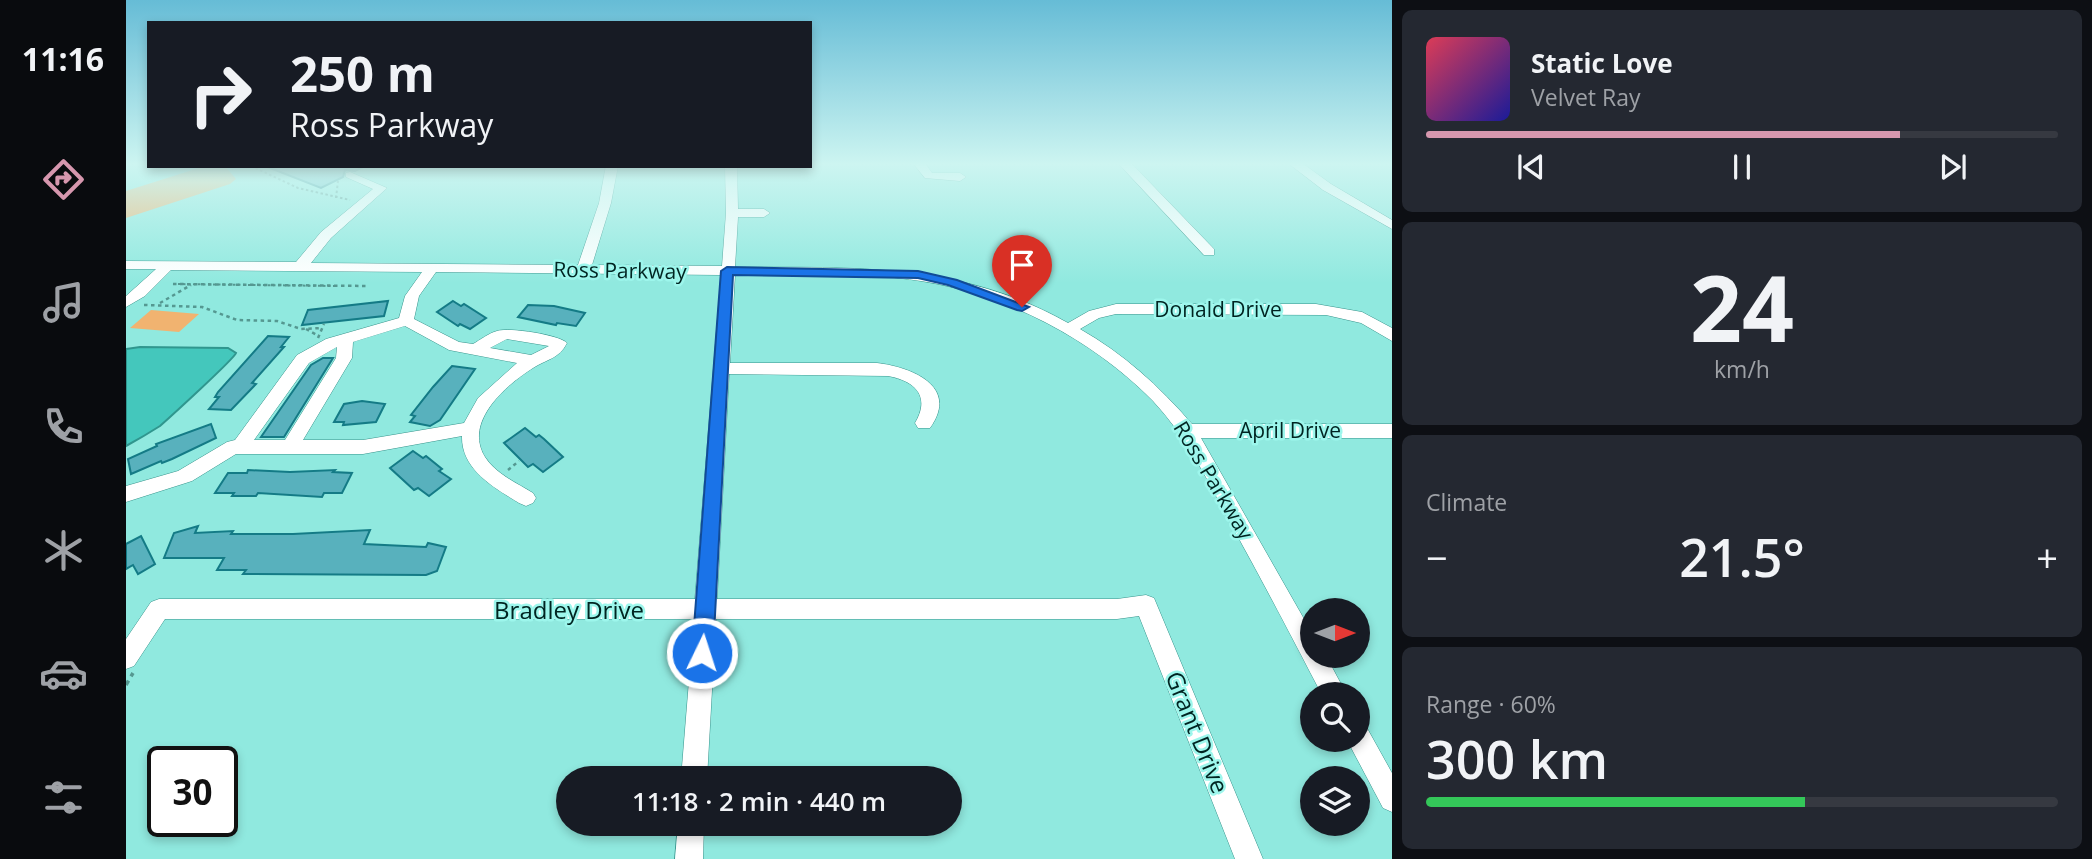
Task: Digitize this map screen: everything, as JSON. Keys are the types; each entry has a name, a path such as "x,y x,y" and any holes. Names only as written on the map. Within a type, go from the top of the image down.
{"street":[{"path":"300,267 326,235 366,203"},
{"path":"584,270 605,203"},
{"path":"695,766 732,203"},
{"path":"1162,203 1209,252"},
{"path":"1355,203 1392,225"},
{"path":"732,213 764,213"},
{"name":"Ross Parkway","path":"126,265 918,274 993,296 1050,318 1135,374 1188,431 1300,632"},
{"path":"133,304 167,266"},
{"path":"126,494 185,476 237,447 303,359 320,348 345,338 407,318 424,295 434,269"},
{"path":"126,296 148,285"},
{"name":"Donald Drive","path":"1069,329 1094,314 1116,309 1316,309 1343,312 1370,320 1392,336"},
{"path":"407,318 455,346 531,361"},
{"path":"473,351 500,335 507,334 559,342 556,349 531,361 502,383 478,410 473,428 472,444 476,458 496,478 526,498"},
{"path":"290,447 344,358 345,338"},
{"path":"721,368 877,369 903,373 917,379 930,394 932,410 924,423"},
{"path":"237,447 363,447 473,428"},
{"name":"April Drive","path":"1188,431 1392,430"},
{"name":"Bradley Drive","path":"126,658 159,609 1117,609 1146,605"},
{"name":"Grant Drive","path":"1146,605 1250,859"},
{"path":"1366,752 1392,799"},
{"path":"689,859 690,836"}],"path":[{"path":"173,284 368,286"},
{"path":"157,304 193,284"},
{"path":"133,304 202,307 237,320 282,321 306,329 322,328"},
{"path":"306,329 317,335"}],"shaded area":[{"path":"126,203 172,203 126,218"},
{"path":"151,310 199,314 179,332 130,328"}],"water":[{"path":"228,348 236,353 160,426 126,446 126,349"}],"building":[{"path":"388,301 384,316 302,325 308,310"},
{"path":"453,301 461,306 464,304 486,318 470,329 460,324 458,326 437,312"},
{"path":"528,305 554,306 585,313 576,326 556,325 518,317"},
{"path":"268,336 289,337 281,347 284,347 252,383 256,384 231,410 209,409 219,397 215,397 218,392"},
{"path":"323,358 333,358 284,437 261,437 311,365"},
{"path":"452,366 475,369 440,420 430,426 410,422 415,416 411,415"},
{"path":"362,401 385,404 376,422 343,425 344,422 334,422 344,404"},
{"path":"211,424 216,438 172,459 131,474 128,459 157,446 156,444"},
{"path":"525,428 536,437 539,435 563,457 543,472 533,464 528,467 504,443"},
{"path":"413,451 423,458 426,456 442,469 439,471 451,479 429,496 418,488 414,490 390,468"},
{"path":"248,470 335,470 333,472 352,473 342,493 324,493 322,497 258,493 256,496 232,496 234,493 215,493 228,473 247,473"},
{"path":"198,526 195,533 233,531 231,534 293,534 370,530 364,544 426,547 428,543 446,547 437,571 426,575 243,574 246,570 217,570 224,558 164,558 174,533"},
{"path":"141,536 155,564 138,574 133,565 126,569 126,544"}],"route":[{"path":"702,653 727,271 918,274 1022,307"}]}
